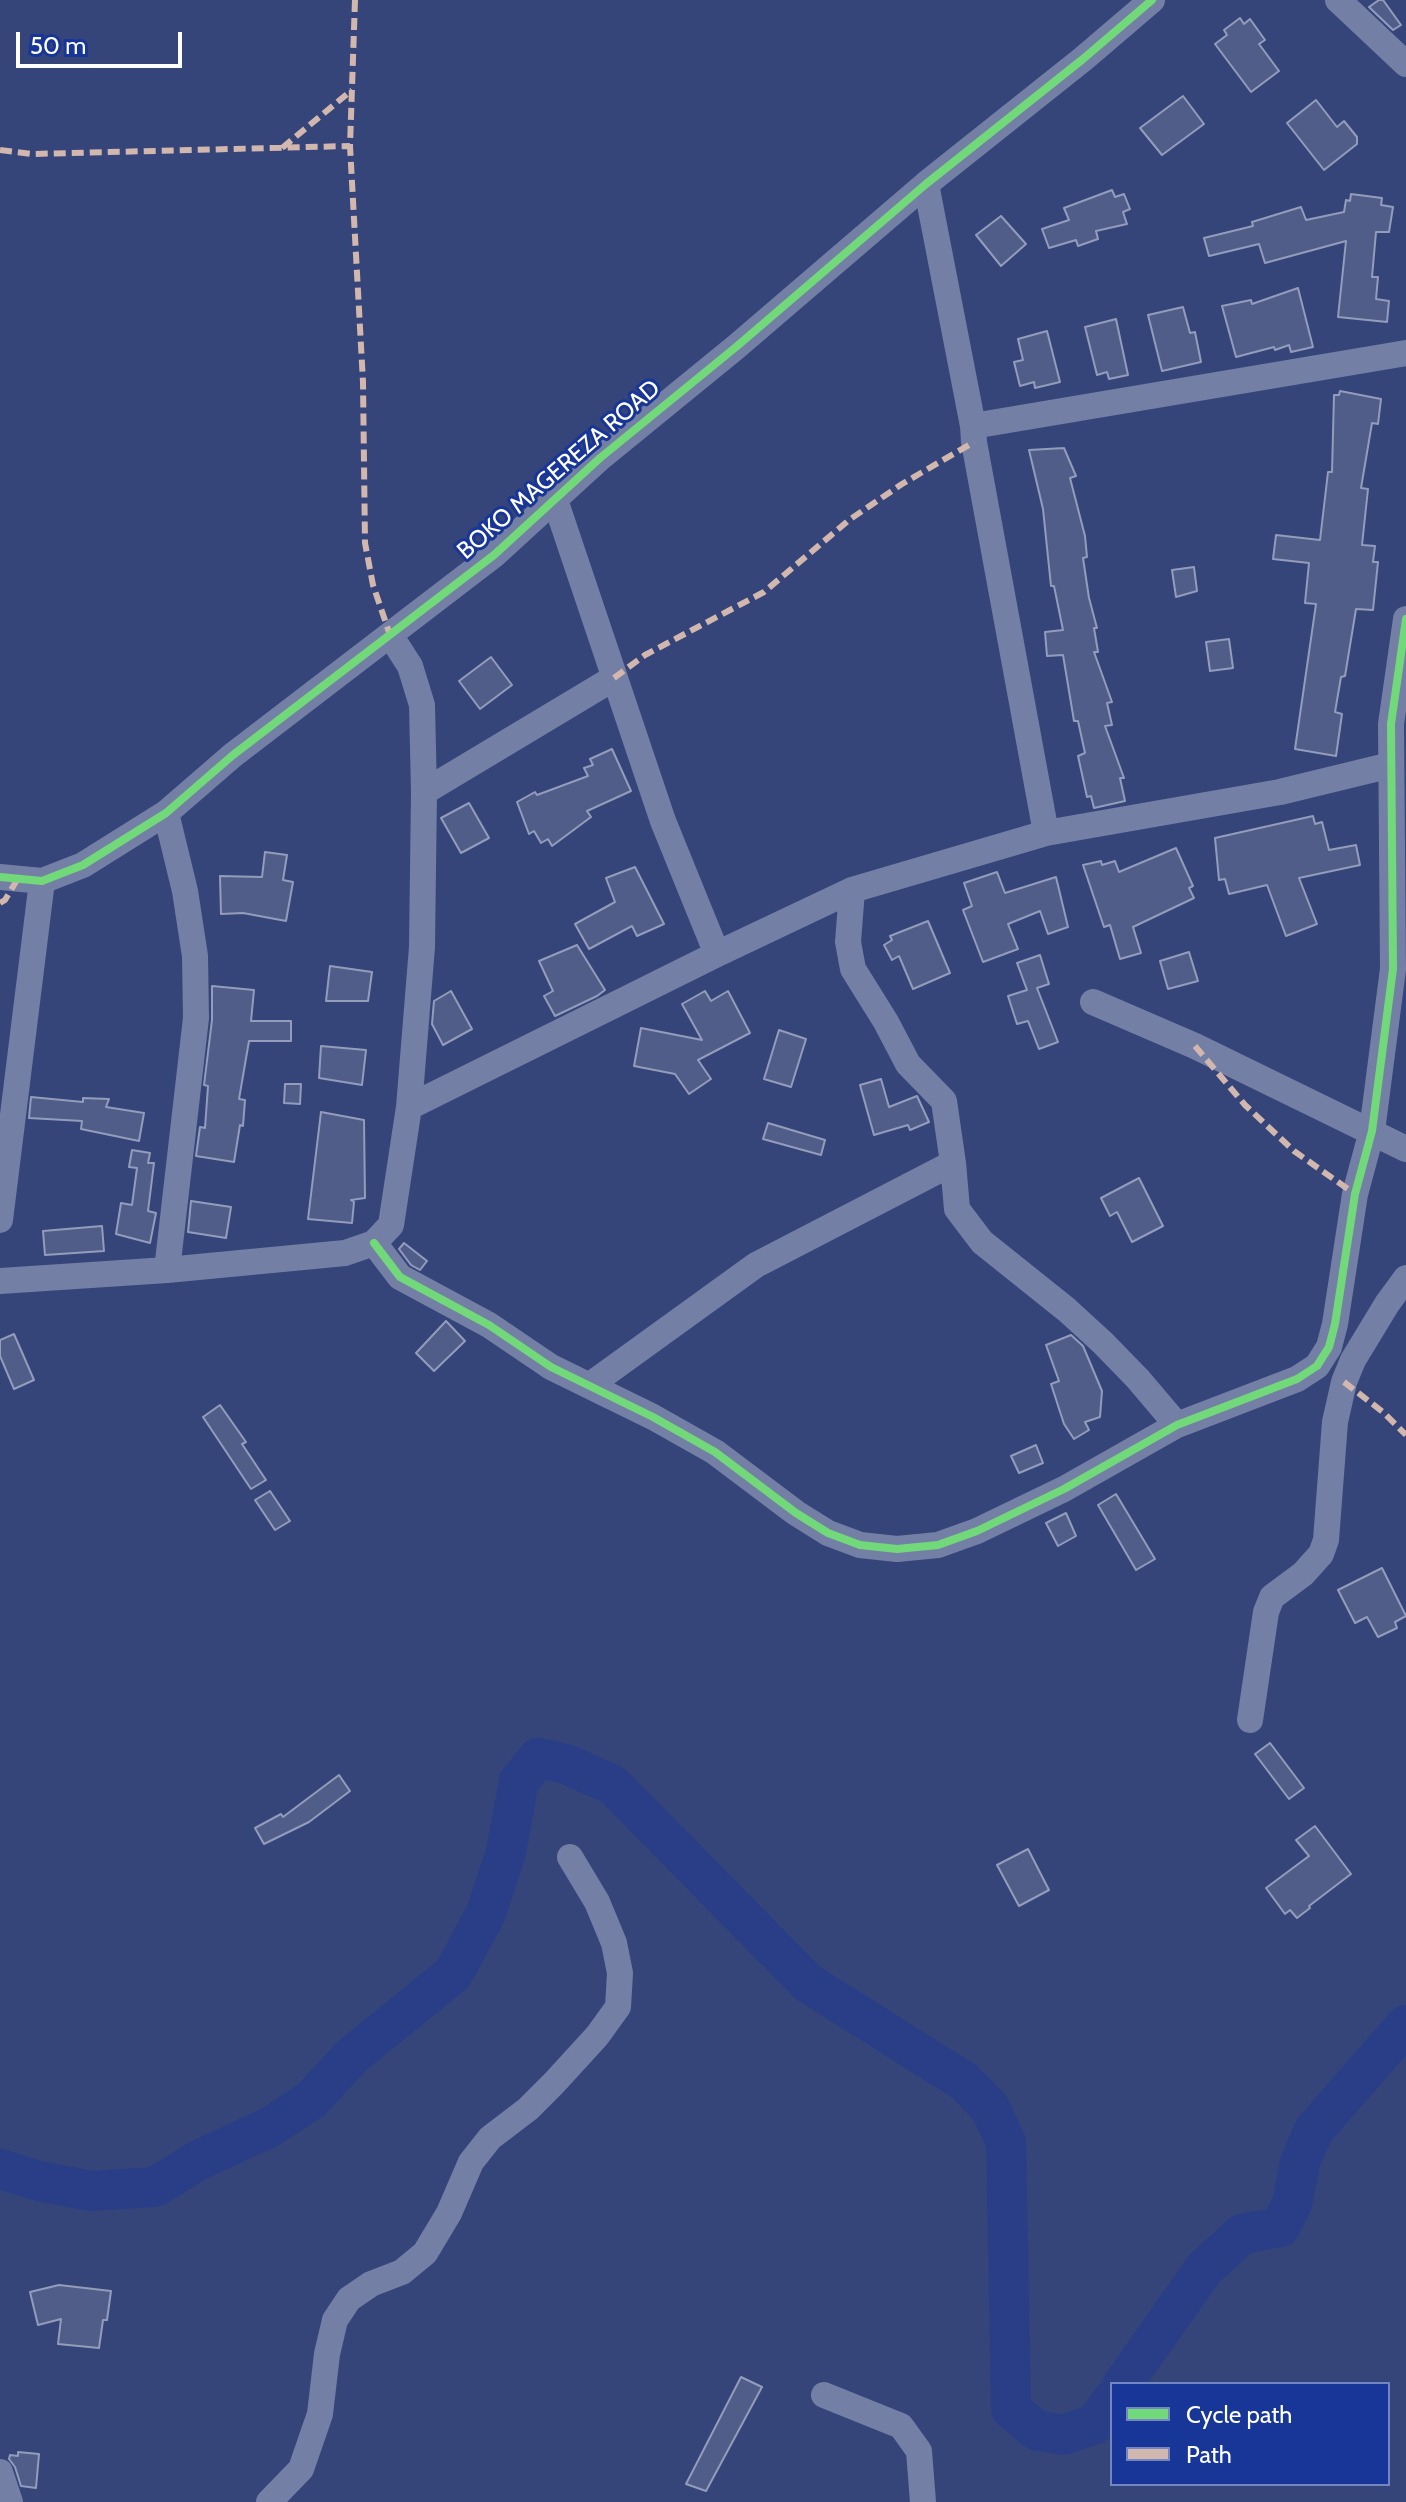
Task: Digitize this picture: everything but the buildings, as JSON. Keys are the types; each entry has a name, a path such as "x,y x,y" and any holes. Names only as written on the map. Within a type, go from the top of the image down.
{"street":[{"name":"BOKO MAGEREZA ROAD","path":"0,877 42,881 83,865 166,813 233,755 494,555 600,458 736,347 926,184 1152,0"},
{"path":"1338,0 1406,64"},
{"path":"926,184 1046,833"},
{"path":"973,426 1406,353"},
{"path":"555,500 663,821 717,954"},
{"path":"374,1243 400,1277 489,1325 551,1367 715,1452 796,1513 828,1533 860,1545 897,1549 938,1545 977,1531 1064,1489 1177,1425 1297,1379 1317,1366 1329,1347 1342,1285 1355,1194 1372,1131 1399,971 1391,724 1406,619"},
{"path":"0,1281 167,1270 345,1253 374,1243 391,1225 409,1107 422,947 424,792 422,705 410,666 390,635"},
{"path":"424,792 614,678"},
{"path":"409,1107 852,890 1046,833 1280,792 1391,765"},
{"path":"166,813 185,891 195,956 196,1018 167,1270"},
{"path":"0,1220 42,881"},
{"path":"852,890 848,942 853,969 908,1064 944,1101 957,1209 982,1242 1103,1343 1177,1425"},
{"path":"1093,1002 1195,1046 1406,1149"},
{"path":"590,1385 756,1265 953,1163"},
{"path":"1250,1720 1266,1612 1272,1597 1303,1574 1321,1554 1326,1540 1335,1422 1344,1382 1353,1360 1406,1278"},
{"path":"269,2502 301,2469 320,2414 327,2354 335,2320 349,2299 371,2284 402,2272 425,2253 449,2213 471,2162 490,2138 528,2109 554,2083 597,2036 618,2007 620,1973 614,1943 597,1902 570,1857"},
{"path":"824,2395 901,2426 919,2451 923,2502"},
{"path":"0,2472 10,2502"}],"waterway":[{"path":"0,2169 39,2181 91,2191 155,2187 197,2161 270,2127 311,2100 353,2055 453,1974 486,1913 506,1852 519,1781 538,1758 566,1764 613,1785 808,1983 965,2082 990,2108 1006,2142 1011,2409 1036,2430 1063,2435 1095,2424 1110,2403"},
{"path":"1124,2382 1204,2269 1242,2234 1280,2227 1292,2204 1300,2162 1314,2130 1406,2025"}],"marked path":[{"path":"355,0 350,146 363,382 365,543 373,585 390,635"},
{"path":"282,148 352,90"},
{"path":"0,150 32,154 350,146"},
{"path":"614,678 645,655 764,592 849,520 902,484 974,442"},
{"path":"0,903 17,880"},
{"path":"1195,1046 1245,1105 1294,1151 1355,1194"},
{"path":"1344,1382 1383,1412 1406,1435"}],"cycle path":[{"path":"0,877 42,881 83,865 166,813 233,755 494,555 600,458 736,347 926,184 1152,0"},
{"path":"374,1243 400,1277 489,1325 551,1367 653,1417 715,1452 796,1513 828,1533 860,1545 897,1549 938,1545 977,1531 1064,1489 1177,1425 1297,1379 1317,1366 1329,1347 1355,1194 1372,1131 1393,969 1391,724 1406,619"}]}
